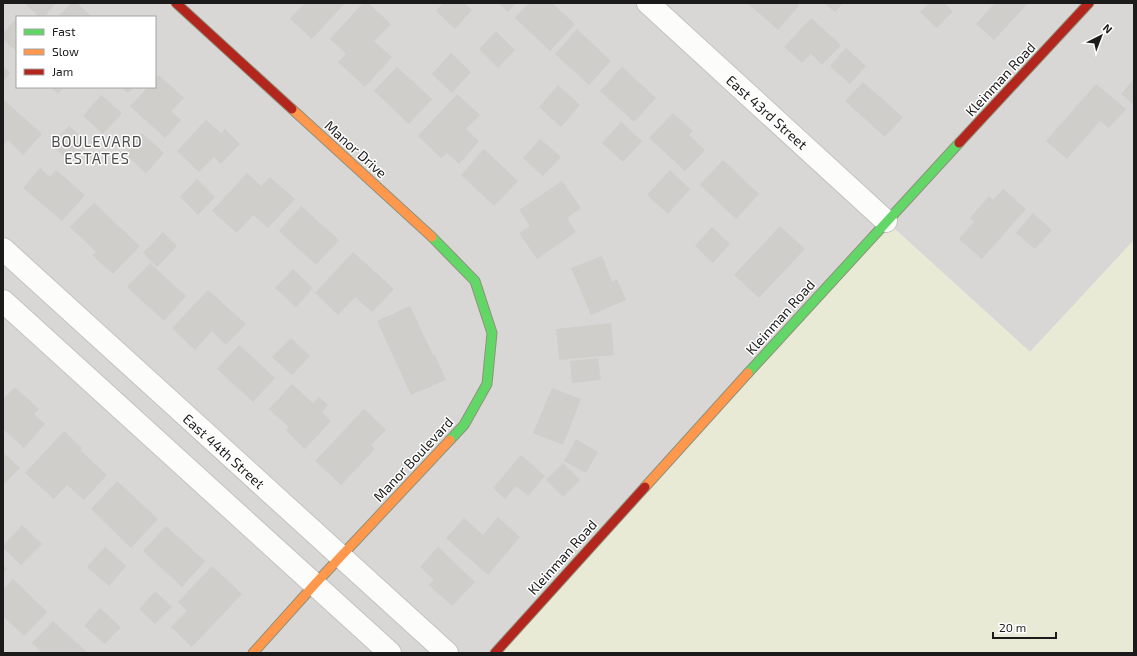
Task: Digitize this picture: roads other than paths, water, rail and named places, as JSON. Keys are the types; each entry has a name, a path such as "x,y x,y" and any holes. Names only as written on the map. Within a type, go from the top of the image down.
{"street":[{"name":"Manor Drive","path":"176,3 432,237 474,281 492,333"},
{"name":"East 43rd Street","path":"648,3 886,221"},
{"name":"Kleinman Road","path":"494,653 886,221 1089,3"},
{"name":"East 44th Street","path":"3,249 340,558 446,653"},
{"path":"3,300 390,653"},
{"name":"Manor Boulevard","path":"253,653 464,425 487,384 492,333"}],"district":[{"name":"BOULEVARD ESTATES","path":"97,150"}]}
